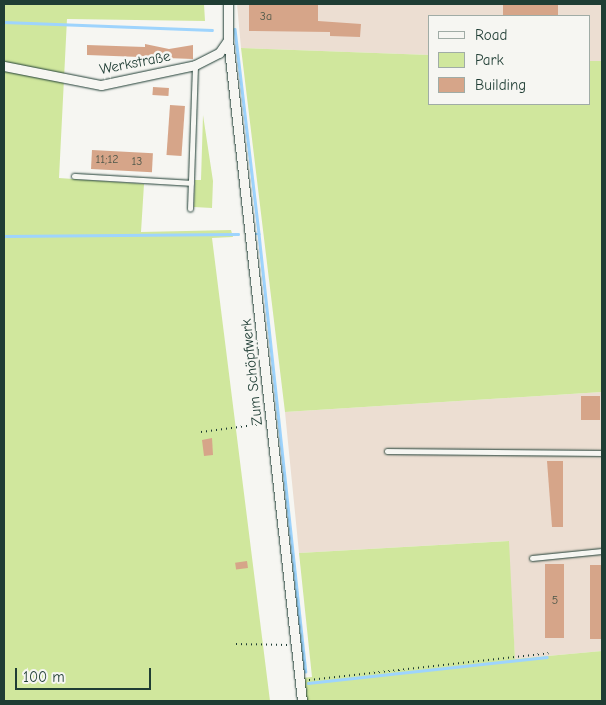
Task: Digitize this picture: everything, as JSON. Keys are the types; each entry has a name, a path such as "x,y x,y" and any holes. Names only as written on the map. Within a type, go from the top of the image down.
{"street":[{"path":"228,4 228,40"},
{"name":"Werkstraße","path":"4,66 101,85 195,65 219,54 228,40"},
{"name":"Zum Schöpfwerk","path":"228,40 302,701"}],"lane":[{"path":"190,209 195,65"},
{"path":"74,176 191,183"},
{"path":"387,451 602,453"},
{"path":"532,558 602,551"}],"path":[{"path":"201,432 271,422"},
{"path":"236,644 295,644"},
{"path":"299,681 548,654"}],"shaded area":[{"path":"237,4 602,4 602,61 591,61 591,15 428,15 428,55 241,48"},
{"path":"602,392 602,651 515,659 508,541 299,553 285,412"}],"green space":[{"path":"4,4 204,4 205,21 67,19 59,178 144,184 141,232 231,230 233,237 212,238 270,701 4,701"},
{"path":"241,48 428,55 428,105 591,105 591,61 602,61 602,392 285,412"},
{"path":"203,115 213,181 212,208 194,207 195,180 201,180"},
{"path":"509,541 515,659 602,651 602,701 305,701 302,678 312,677 299,553"}],"building":[{"path":"249,4 318,4 318,21 361,24 360,37 330,36 330,32 249,31"},
{"path":"503,4 558,4 558,15 503,15"},
{"path":"145,44 169,49 193,45 193,59 87,55 87,45 145,47"},
{"path":"153,87 169,88 168,96 152,95"},
{"path":"170,105 185,106 181,156 167,155"},
{"path":"92,150 153,153 152,172 91,169"},
{"path":"581,396 600,396 600,420 581,420"},
{"path":"212,438 213,455 204,456 202,440"},
{"path":"547,461 563,461 563,527 552,527"},
{"path":"247,561 248,568 236,570 235,563"},
{"path":"545,564 564,564 564,638 545,638"},
{"path":"590,565 602,565 602,639 590,639"}],"waterway":[{"path":"4,22 212,30"},
{"path":"235,29 259,234"},
{"path":"4,236 238,234"},
{"path":"255,234 259,234 306,671"},
{"path":"308,683 547,657"}]}
